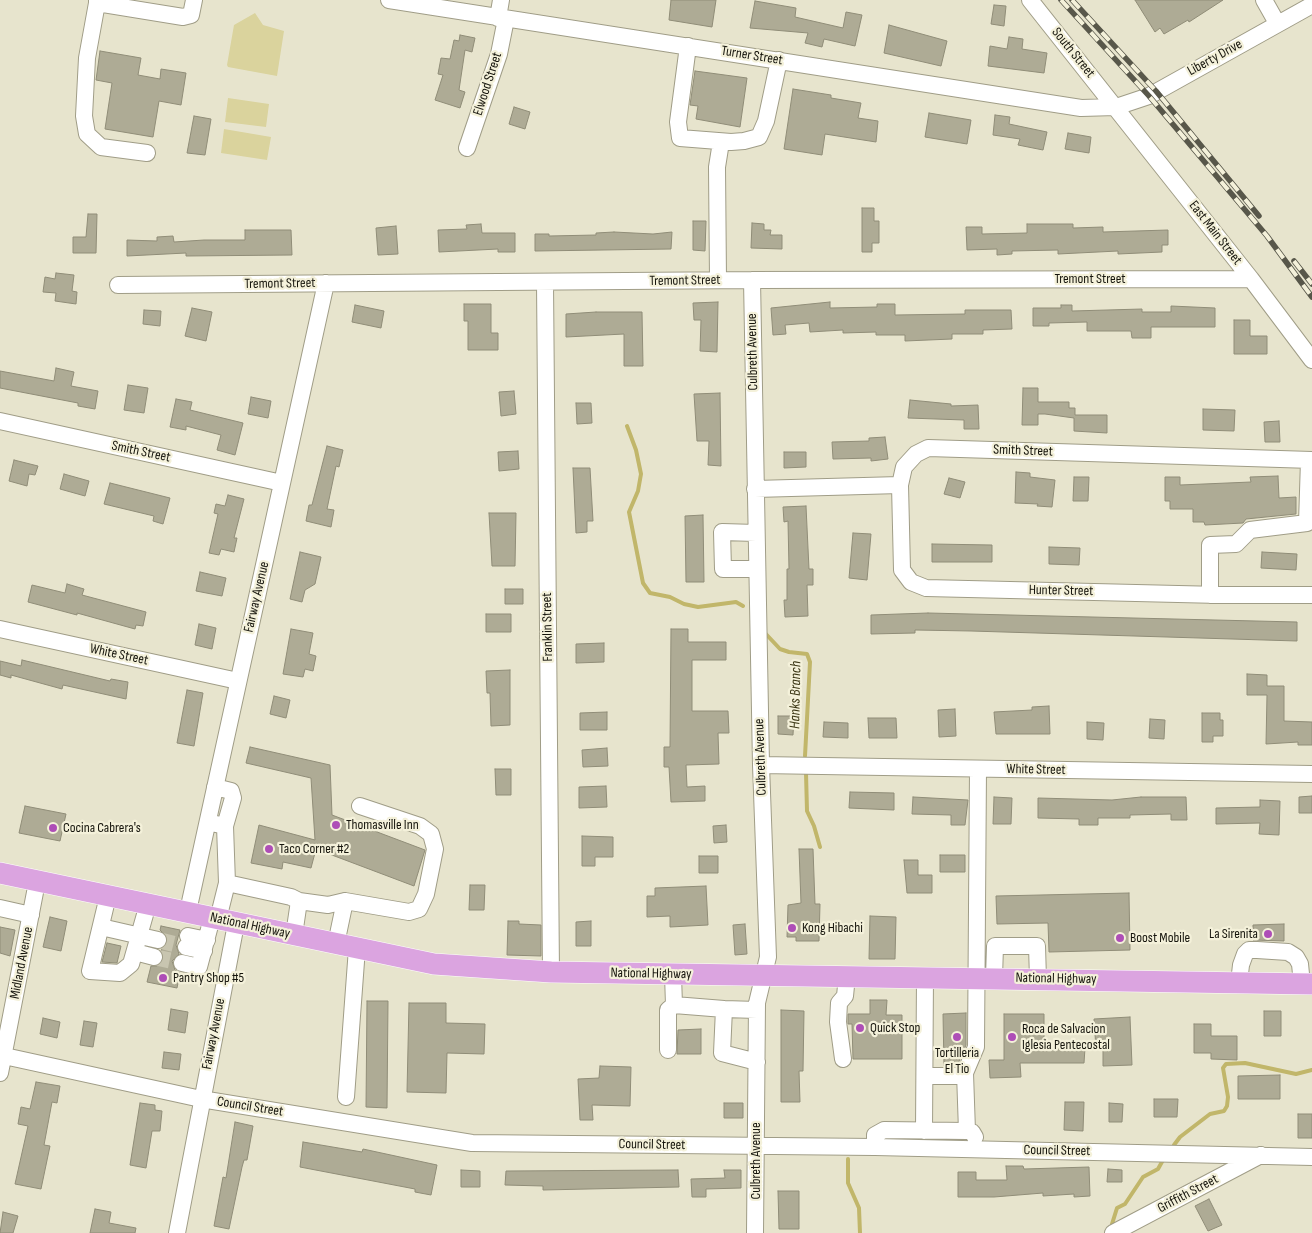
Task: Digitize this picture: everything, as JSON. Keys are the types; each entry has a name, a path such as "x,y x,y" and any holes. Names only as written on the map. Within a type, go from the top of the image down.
{"main road":[{"name":"National Highway","path":"0,873 434,964 551,972 763,976 925,976 1307,984"}],"street":[{"path":"147,153 101,146 87,134 84,116 87,58 97,1 183,17 191,15 194,0"},
{"name":"Turner Street","path":"389,0 1081,108 1116,107"},
{"name":"Elwood Street","path":"467,148 499,54 502,18 501,0"},
{"name":"South Street","path":"1030,0 1116,107"},
{"path":"1264,0 1277,23"},
{"name":"Liberty Drive","path":"1116,107 1149,96 1312,4"},
{"path":"688,46 678,122 680,138 721,142 744,141 759,137 766,121 779,60"},
{"name":"East Main Street","path":"1116,107 1312,360"},
{"path":"718,280 717,167 721,142"},
{"name":"Tremont Street","path":"118,285 718,280 1251,279"},
{"name":"Culbreth Avenue","path":"752,280 760,765 768,957 757,1010 756,1233"},
{"name":"Franklin Street","path":"545,282 551,972"},
{"name":"Fairway Avenue","path":"188,911 326,283"},
{"name":"Smith Street","path":"0,421 282,483"},
{"name":"Smith Street","path":"900,485 904,467 916,454 928,448 1311,460"},
{"path":"1210,595 1210,546 1236,544 1250,530 1307,523 1311,460"},
{"path":"755,489 900,485"},
{"name":"Hunter Street","path":"900,485 902,570 911,582 926,588 1210,595 1312,595"},
{"path":"756,533 722,532 723,569 757,569"},
{"name":"White Street","path":"0,629 238,681"},
{"name":"White Street","path":"760,765 1312,774"},
{"path":"967,1131 965,1076 966,1068 976,1047 985,978 978,769"},
{"path":"205,946 185,948 200,967 205,946 222,920 227,883 226,826 232,798 231,791 215,787"},
{"path":"227,883 328,905 345,901 409,912 418,909 426,894 435,848 431,834 420,826 360,806"},
{"path":"207,822 226,826"},
{"name":"Midland Avenue","path":"0,1073 37,882"},
{"path":"108,896 90,971 120,973 131,964 148,904"},
{"path":"294,935 299,900"},
{"path":"336,944 345,901"},
{"path":"0,908 31,915"},
{"name":"Fairway Avenue","path":"177,1233 201,1099 222,920"},
{"path":"101,927 141,930 159,935"},
{"path":"985,978 995,946 1037,946 1038,979"},
{"path":"346,1097 357,948"},
{"path":"1239,983 1241,965 1245,954 1249,950 1257,950 1288,952 1296,957 1307,984"},
{"path":"134,952 154,957"},
{"path":"673,974 674,1005"},
{"path":"842,1059 838,1003 845,996 847,976"},
{"path":"924,1131 925,976"},
{"path":"668,1050 668,1010 674,1005 724,1010 757,1010"},
{"path":"724,1010 722,1053 757,1062"},
{"name":"Council Street","path":"2,1055 201,1099 472,1143 875,1147 1312,1157"},
{"path":"925,1076 965,1076"},
{"path":"875,1147 875,1135 879,1132 967,1131 975,1136 975,1149"},
{"name":"Griffith Street","path":"1113,1233 1262,1155"}],"shaded area":[{"path":"255,13 263,25 284,31 277,76 228,67 227,65 234,25"},
{"path":"228,98 269,104 266,127 225,122"},
{"path":"224,129 271,137 267,160 221,153"}],"building":[{"path":"671,0 716,0 712,27 669,20"},
{"path":"1135,0 1223,0 1189,22 1188,20 1164,34 1160,28 1155,32"},
{"path":"755,1 796,8 795,17 843,28 846,12 862,15 855,46 824,39 822,47 805,43 808,33 750,28"},
{"path":"994,5 1006,6 1004,26 991,24"},
{"path":"889,25 947,41 941,66 884,53"},
{"path":"460,35 475,38 472,52 465,50 459,90 465,92 460,108 435,100 443,75 438,74 441,58 450,59 454,40 459,41"},
{"path":"1009,37 1023,39 1022,49 1047,53 1044,73 988,66 990,46 1007,49"},
{"path":"100,51 141,58 138,75 160,79 161,69 186,73 181,105 159,101 153,137 105,129 112,83 96,80"},
{"path":"695,71 747,78 740,127 696,119 698,106 690,105"},
{"path":"793,89 831,95 831,98 861,103 858,118 878,121 876,142 825,134 822,155 784,149"},
{"path":"514,107 530,112 525,129 509,124"},
{"path":"929,113 971,120 967,144 925,137"},
{"path":"995,115 1010,117 1009,124 1047,132 1043,150 1018,145 1020,139 993,135"},
{"path":"194,116 211,119 205,155 187,153"},
{"path":"1068,133 1091,137 1089,153 1065,149"},
{"path":"862,208 874,208 874,221 879,221 879,243 872,243 872,252 862,252"},
{"path":"88,214 97,214 96,253 73,253 73,237 86,237"},
{"path":"693,221 706,221 705,251 693,250"},
{"path":"752,223 764,224 764,230 771,230 770,235 782,235 782,249 751,248"},
{"path":"481,224 482,233 515,233 515,252 498,252 498,249 439,252 438,230 467,229 466,225"},
{"path":"1027,224 1073,224 1073,228 1103,227 1103,232 1168,230 1168,245 1162,245 1162,252 1118,254 1118,251 1058,254 1058,250 1012,251 1012,254 997,255 997,249 967,250 966,227 982,227 982,234 1027,233"},
{"path":"396,226 398,254 378,255 376,228"},
{"path":"245,230 291,230 292,255 186,256 186,253 127,256 127,240 157,241 157,237 173,236 174,242 245,240"},
{"path":"672,232 671,249 535,251 535,234 549,234 549,236 596,235 596,233 653,234"},
{"path":"56,273 74,275 72,291 77,292 76,304 55,301 56,293 43,292 45,277 55,279"},
{"path":"718,302 717,352 700,351 701,320 694,320 693,303"},
{"path":"830,302 830,308 877,307 877,304 895,304 895,315 965,314 965,310 1011,310 1012,329 983,330 983,334 952,334 952,339 905,341 905,335 876,335 876,332 843,333 843,330 810,332 809,323 785,325 786,334 773,335 771,308"},
{"path":"464,304 491,304 491,333 498,333 498,350 468,350 468,321 464,321"},
{"path":"355,305 384,311 381,328 352,322"},
{"path":"1061,305 1072,305 1072,311 1142,309 1142,312 1171,312 1171,306 1215,308 1215,327 1151,327 1151,338 1132,338 1131,331 1087,331 1087,322 1049,323 1049,326 1033,326 1033,308 1061,308"},
{"path":"192,308 212,312 206,341 185,336"},
{"path":"144,310 161,311 160,326 143,324"},
{"path":"642,312 643,366 624,366 624,334 566,337 566,314"},
{"path":"1234,320 1250,320 1250,336 1267,336 1267,354 1234,354"},
{"path":"56,368 74,372 71,386 98,391 95,409 78,406 78,403 0,388 0,371 54,381"},
{"path":"128,385 148,388 144,413 124,410"},
{"path":"1023,388 1038,388 1038,402 1069,402 1069,408 1075,408 1075,415 1107,415 1107,433 1074,431 1074,418 1045,414 1038,414 1038,425 1022,425"},
{"path":"514,391 516,414 501,416 499,392"},
{"path":"720,393 721,466 708,465 709,441 697,441 694,394"},
{"path":"251,397 271,401 268,418 248,414"},
{"path":"176,399 192,402 190,410 243,423 235,455 217,450 221,435 186,426 186,430 170,427"},
{"path":"910,400 951,404 951,406 978,405 979,429 964,429 964,420 908,418"},
{"path":"576,403 591,403 592,423 577,424"},
{"path":"1203,409 1235,410 1234,431 1203,430"},
{"path":"1279,421 1280,442 1265,442 1264,422"},
{"path":"885,437 888,459 871,461 871,458 833,459 832,442 869,441 869,438"},
{"path":"327,446 343,450 339,467 336,466 327,509 334,510 331,527 306,521"},
{"path":"518,451 519,469 499,471 498,452"},
{"path":"784,452 806,452 806,467 784,468"},
{"path":"14,460 38,466 35,475 29,474 27,486 9,481"},
{"path":"573,468 590,468 593,521 587,521 587,532 576,533"},
{"path":"1016,472 1030,473 1030,477 1055,480 1052,507 1015,503"},
{"path":"64,474 89,481 85,496 60,489"},
{"path":"1278,476 1279,498 1296,497 1296,514 1246,519 1243,523 1205,525 1204,522 1193,522 1193,509 1170,509 1170,501 1165,501 1165,477 1180,477 1180,485 1251,482 1250,477"},
{"path":"1074,477 1089,477 1088,501 1073,501"},
{"path":"949,478 965,482 960,498 944,494"},
{"path":"110,483 170,498 163,524 153,521 154,516 104,504"},
{"path":"228,495 244,499 234,538 237,538 234,552 221,549 219,555 209,553 218,514 214,513 216,504 225,506"},
{"path":"806,506 809,569 813,569 813,585 807,585 808,616 785,617 784,600 787,600 787,569 789,569 788,521 784,522 783,507"},
{"path":"489,513 516,513 515,566 492,566"},
{"path":"703,515 704,582 686,582 685,516"},
{"path":"853,533 871,534 867,580 849,578"},
{"path":"932,544 992,545 992,562 932,562"},
{"path":"1049,547 1080,548 1079,565 1049,564"},
{"path":"300,552 321,557 315,584 305,590 302,602 290,599"},
{"path":"1262,552 1297,554 1296,570 1261,568"},
{"path":"200,572 226,578 222,596 196,591"},
{"path":"67,584 84,589 82,595 146,612 143,626 136,625 135,629 28,602 32,585 65,593"},
{"path":"505,589 523,589 523,604 505,604"},
{"path":"928,613 1297,622 1297,641 915,630 915,633 871,634 871,615"},
{"path":"486,614 511,614 511,632 486,632"},
{"path":"199,624 216,628 212,649 195,645"},
{"path":"291,629 313,633 309,654 316,656 313,671 305,669 303,677 283,674"},
{"path":"671,629 688,629 688,642 726,642 726,660 692,660 692,711 728,711 729,733 718,733 719,764 686,765 687,787 705,786 705,801 671,802 669,767 664,767 664,747 670,747"},
{"path":"604,643 604,662 576,663 576,644"},
{"path":"22,660 110,681 111,679 128,682 126,699 63,685 62,689 11,675 11,678 0,675 0,661 21,666"},
{"path":"510,670 510,725 491,726 490,693 487,693 486,671"},
{"path":"1247,674 1267,675 1267,686 1284,686 1284,721 1312,722 1312,745 1298,745 1298,742 1266,744 1267,695 1247,695"},
{"path":"187,690 203,693 194,746 177,743"},
{"path":"274,696 290,700 286,718 270,714"},
{"path":"1049,706 1050,734 996,734 994,712 1032,710 1032,707"},
{"path":"955,709 956,736 939,737 938,710"},
{"path":"607,712 607,730 580,730 580,713"},
{"path":"1202,713 1220,713 1220,720 1223,720 1223,736 1213,736 1213,742 1202,742"},
{"path":"778,716 794,716 793,735 778,734"},
{"path":"868,718 896,718 897,738 869,738"},
{"path":"1150,719 1165,720 1164,739 1149,738"},
{"path":"824,722 848,723 848,738 823,737"},
{"path":"1087,722 1104,723 1103,740 1087,739"},
{"name":"Thomasville Inn","path":"250,747 330,765 332,815 425,850 414,886 316,849 311,868 283,862 282,869 251,863 259,825 315,840 311,778 246,763"},
{"path":"607,748 608,766 583,767 582,750"},
{"path":"495,769 511,769 511,795 496,795"},
{"path":"606,786 607,807 579,808 579,787"},
{"path":"850,792 894,793 894,810 849,808"},
{"path":"1312,796 1312,813 1299,813 1299,797"},
{"path":"913,797 968,800 965,825 951,825 951,815 912,814"},
{"path":"994,797 1012,798 1011,824 993,824"},
{"path":"1141,797 1186,797 1187,820 1171,820 1171,814 1130,815 1130,818 1098,818 1098,825 1079,825 1079,819 1038,818 1038,798 1112,800"},
{"path":"1260,800 1280,801 1279,835 1259,834 1260,823 1216,824 1216,808 1260,807"},
{"path":"25,806 66,814 60,841 19,833"},
{"path":"726,825 727,842 714,843 713,826"},
{"path":"582,836 613,837 613,857 595,857 595,866 582,866"},
{"path":"799,849 813,849 815,904 820,904 819,941 796,941 796,937 787,937 788,905 801,903"},
{"path":"940,855 965,855 965,872 940,872"},
{"path":"699,856 718,856 718,873 699,873"},
{"path":"904,860 918,860 918,875 932,875 932,893 907,893"},
{"path":"470,885 485,885 484,910 469,910"},
{"path":"706,886 708,925 670,927 670,916 647,917 647,896 655,896 655,888"},
{"path":"1129,893 1130,950 1049,952 1048,923 997,924 996,896"},
{"path":"870,916 896,917 895,959 869,959"},
{"path":"50,917 67,921 61,951 43,947"},
{"path":"508,921 519,921 519,924 541,925 541,956 507,955"},
{"path":"591,921 591,946 576,946 576,922"},
{"path":"745,924 747,954 735,955 733,925"},
{"path":"1284,924 1284,941 1253,940 1253,925"},
{"path":"161,926 180,930 176,945 179,954 172,961 175,970 180,973 177,988 147,982 151,966 157,966 164,959 161,950 166,946 168,938 160,930"},
{"path":"0,927 15,930 10,956 0,953"},
{"path":"107,943 121,946 117,963 102,962"},
{"path":"870,1000 887,1000 886,1015 902,1015 902,1059 853,1059 852,1024 848,1024 848,1014 870,1014"},
{"path":"367,1001 388,1001 387,1108 366,1107"},
{"path":"409,1003 446,1003 446,1023 485,1024 484,1054 447,1053 446,1093 407,1092"},
{"path":"171,1009 188,1012 185,1033 168,1030"},
{"path":"781,1010 804,1011 803,1071 799,1071 800,1102 781,1102"},
{"path":"1264,1011 1281,1011 1281,1036 1264,1036"},
{"name":"Tortilleria El Tio","path":"966,1013 966,1045 957,1066 944,1066 943,1014"},
{"path":"1004,1014 1044,1014 1044,1049 1085,1048 1084,1063 1020,1063 1021,1077 990,1078 989,1060 1004,1060"},
{"path":"1130,1017 1132,1065 1103,1066 1103,1049 1096,1049 1094,1019"},
{"path":"43,1018 60,1022 57,1038 40,1034"},
{"path":"84,1021 97,1023 93,1047 80,1045"},
{"path":"1194,1024 1211,1024 1211,1036 1237,1036 1237,1060 1211,1059 1211,1053 1194,1053"},
{"path":"701,1029 701,1054 677,1054 678,1030"},
{"path":"164,1052 181,1054 179,1070 162,1068"},
{"path":"600,1066 631,1067 630,1106 592,1105 593,1120 580,1120 578,1079 599,1078"},
{"path":"1280,1075 1280,1099 1238,1099 1238,1076"},
{"path":"36,1082 60,1086 57,1103 52,1102 44,1145 50,1146 41,1189 15,1184 28,1126 18,1124 21,1107 30,1109"},
{"path":"1154,1099 1178,1099 1177,1117 1154,1117"},
{"path":"1065,1102 1084,1102 1083,1131 1064,1130"},
{"path":"140,1103 155,1105 155,1110 162,1111 160,1131 152,1131 146,1168 130,1165"},
{"path":"724,1103 743,1103 743,1118 724,1118"},
{"path":"1109,1103 1123,1104 1122,1122 1109,1122"},
{"path":"1298,1114 1312,1114 1312,1138 1298,1138"},
{"path":"235,1122 253,1126 247,1160 244,1160 242,1167 229,1229 214,1226 223,1177 226,1178"},
{"path":"303,1142 362,1152 363,1149 437,1165 431,1195 415,1192 415,1189 300,1167"},
{"path":"1006,1166 1023,1166 1024,1169 1089,1167 1090,1196 1074,1197 1074,1194 1043,1196 1043,1193 994,1197 958,1197 958,1172 976,1172 976,1180 1007,1180"},
{"path":"1108,1169 1122,1170 1122,1182 1107,1182"},
{"path":"461,1170 480,1171 480,1187 461,1187"},
{"path":"678,1170 679,1187 543,1190 543,1186 505,1185 506,1171"},
{"path":"724,1170 741,1170 741,1188 706,1189 706,1197 692,1197 691,1179 725,1178"},
{"path":"778,1191 799,1191 799,1229 779,1229"},
{"path":"1209,1199 1222,1225 1208,1231 1195,1206"},
{"path":"95,1209 111,1212 109,1223 136,1228 135,1233 90,1233"},
{"path":"3,1212 18,1216 13,1233 0,1233"}],"waterway":[{"name":"Hanks Branch","path":"627,426 636,450 641,474 638,491 629,512 643,583 650,593 670,597 684,604 698,607 736,602 743,606"},
{"name":"Hanks Branch","path":"765,633 780,649 807,654 810,662 805,756"},
{"name":"Hanks Branch","path":"806,773 807,811 820,847"},
{"path":"1174,1145 1180,1137 1210,1114 1224,1111 1227,1106 1228,1097 1223,1068 1226,1064 1245,1063 1296,1074 1312,1070"},
{"name":"Hanks Branch","path":"848,1159 848,1183 859,1208 860,1233"},
{"path":"1112,1224 1117,1208 1125,1204 1143,1177 1158,1169 1163,1160"}],"tunnel":[{"path":"158,940 186,947"},
{"path":"154,957 182,963"}],"railway":[{"path":"1061,0 1149,96 1267,236 1312,297"},
{"path":"1072,0 1156,91 1259,216"},
{"path":"1294,261 1312,284"}],"place":[{"name":"Thomasville Inn","path":"336,825"},
{"name":"Cocina Cabrera's","path":"53,828"},
{"name":"Taco Corner #2","path":"269,849"},
{"name":"Kong Hibachi","path":"792,928"},
{"name":"La Sirenita","path":"1268,934"},
{"name":"Boost Mobile","path":"1120,938"},
{"name":"Pantry Shop #5","path":"163,978"},
{"name":"Quick Stop","path":"860,1028"},
{"name":"Tortilleria El Tio","path":"957,1037"},
{"name":"Roca de Salvacion Iglesia Pentecostal","path":"1012,1037"}]}
